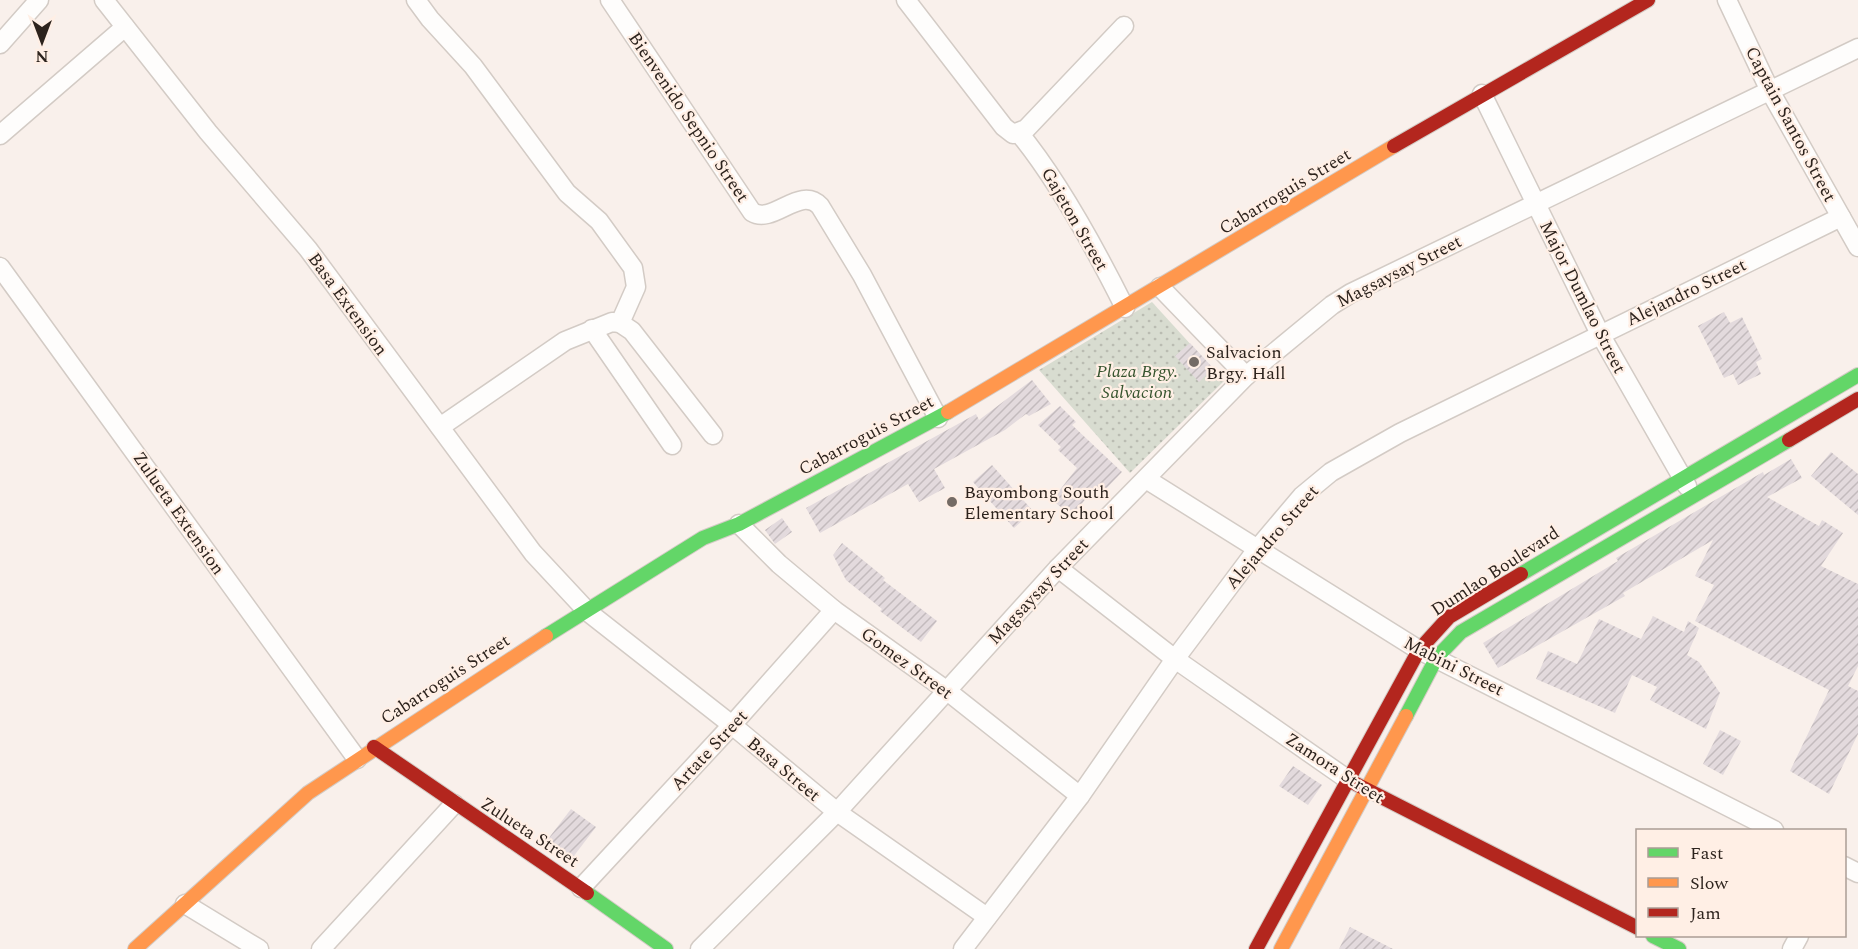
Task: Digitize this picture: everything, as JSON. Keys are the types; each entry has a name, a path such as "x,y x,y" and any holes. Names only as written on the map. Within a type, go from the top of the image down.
{"street":[{"path":"0,44 39,0"},
{"name":"Basa Extension","path":"104,0 208,132 308,249 440,427 474,477 533,553 588,612"},
{"path":"416,0 430,19 473,66 567,193 599,221 633,268 636,287 620,323"},
{"name":"Bienvenido Sepnio Street","path":"610,0 752,212 765,214 805,200 820,206 862,275 938,418"},
{"name":"Gajeton Street","path":"906,0 1004,127 1013,134 1019,133 1040,159 1107,272 1125,308"},
{"name":"Cabarroguis Street","path":"135,949 273,822 374,747 469,684 588,612 703,538 739,524 938,418 1482,94 1648,0"},
{"name":"Captain Santos Street","path":"1727,0 1770,91 1858,247"},
{"path":"1019,133 1026,129 1124,26"},
{"path":"0,135 124,27"},
{"name":"Magsaysay Street","path":"700,949 837,812 1058,568 1246,376 1332,304 1535,202 1858,48"},
{"name":"Major Dumlao Street","path":"1482,94 1600,334 1693,495"},
{"name":"Alejandro Street","path":"963,949 1080,796 1175,659 1258,548 1302,496 1330,472 1391,438 1841,217"},
{"name":"Zulueta Extension","path":"0,267 357,759"},
{"path":"1160,287 1246,376"},
{"path":"440,427 565,341 612,322 620,323 632,331 713,435"},
{"path":"592,329 672,445"},
{"name":"Dumlao Boulevard","path":"1256,949 1347,778 1419,651 1449,617 1682,477 1858,375"},
{"name":"Dumlao Boulevard","path":"1289,946 1366,791 1437,657 1461,632 1858,399"},
{"name":"Mabini Street","path":"1146,479 1419,651 1437,657 1770,829"},
{"name":"Gomez Street","path":"739,524 779,564 834,610 946,690 1080,796"},
{"name":"Zamora Street","path":"1058,568 1175,659 1366,791 1636,927"},
{"name":"Artate Street","path":"581,888 732,725 834,610"},
{"name":"Basa Street","path":"588,612 732,725 837,812 987,917"},
{"name":"Zulueta Street","path":"374,747 453,804 581,888 666,949"},
{"path":"321,949 453,804"},
{"path":"185,904 259,949"},
{"path":"1266,930 1289,946"},
{"path":"1655,937 1679,949"}],"green space":[{"name":"Plaza Brgy. Salvacion","path":"1152,302 1224,381 1130,473 1039,370"}],"building":[{"path":"1724,312 1730,323 1742,317 1762,359 1756,362 1761,374 1738,385 1733,374 1724,378 1698,326"},
{"name":"Salvacion Brgy. Hall","path":"1190,343 1213,368 1199,382 1175,356"},
{"path":"1032,380 1051,404 1029,416 1026,414 1005,430 934,469 945,488 919,502 908,484 820,533 806,508 976,414 979,420"},
{"path":"1060,406 1076,422 1072,425 1122,472 1103,492 1096,486 1072,516 1052,500 1077,468 1058,450 1061,447 1038,425"},
{"path":"1831,452 1858,474 1858,515 1811,476"},
{"path":"1791,459 1802,478 1767,497 1819,526 1822,520 1843,533 1821,566 1858,584 1858,666 1848,686 1858,691 1858,734 1829,794 1790,771 1829,690 1695,621 1714,585 1695,576 1713,540 1623,593 1625,596 1498,668 1483,643 1618,561 1616,558 1763,472 1764,475"},
{"path":"992,465 1033,511 1014,528 973,482"},
{"path":"782,518 792,532 775,544 765,530"},
{"path":"842,543 885,578 883,580 937,621 921,642 880,611 882,609 846,580 833,555"},
{"path":"1653,616 1684,632 1688,621 1699,628 1687,655 1699,662 1720,693 1706,729 1650,700 1657,687 1632,675 1615,713 1536,679 1548,651 1577,664 1599,619 1641,639"},
{"path":"1720,730 1741,741 1723,775 1703,764"},
{"path":"1293,766 1322,785 1308,805 1279,786"},
{"path":"571,809 596,827 570,861 545,843"},
{"path":"1350,927 1393,949 1339,949"}],"traffic: fast":[{"path":"1521,574 1858,375"},
{"path":"546,636 703,538 739,524 948,412"},
{"path":"1406,716 1437,657 1461,632 1789,440"},
{"path":"587,893 666,949"},
{"path":"1655,937 1679,949"}],"traffic: slow":[{"path":"948,412 1394,146"},
{"path":"135,949 308,793 546,636"},
{"path":"1281,949 1406,716"}],"traffic: jam":[{"path":"1394,146 1648,0"},
{"path":"1789,440 1858,399"},
{"path":"1256,949 1419,650 1449,617 1521,574"},
{"path":"374,747 587,893"},
{"path":"1352,782 1636,927"}],"place":[{"name":"Salvacion Brgy. Hall","path":"1194,362"},
{"name":"Bayombong South Elementary School","path":"952,502"}]}
